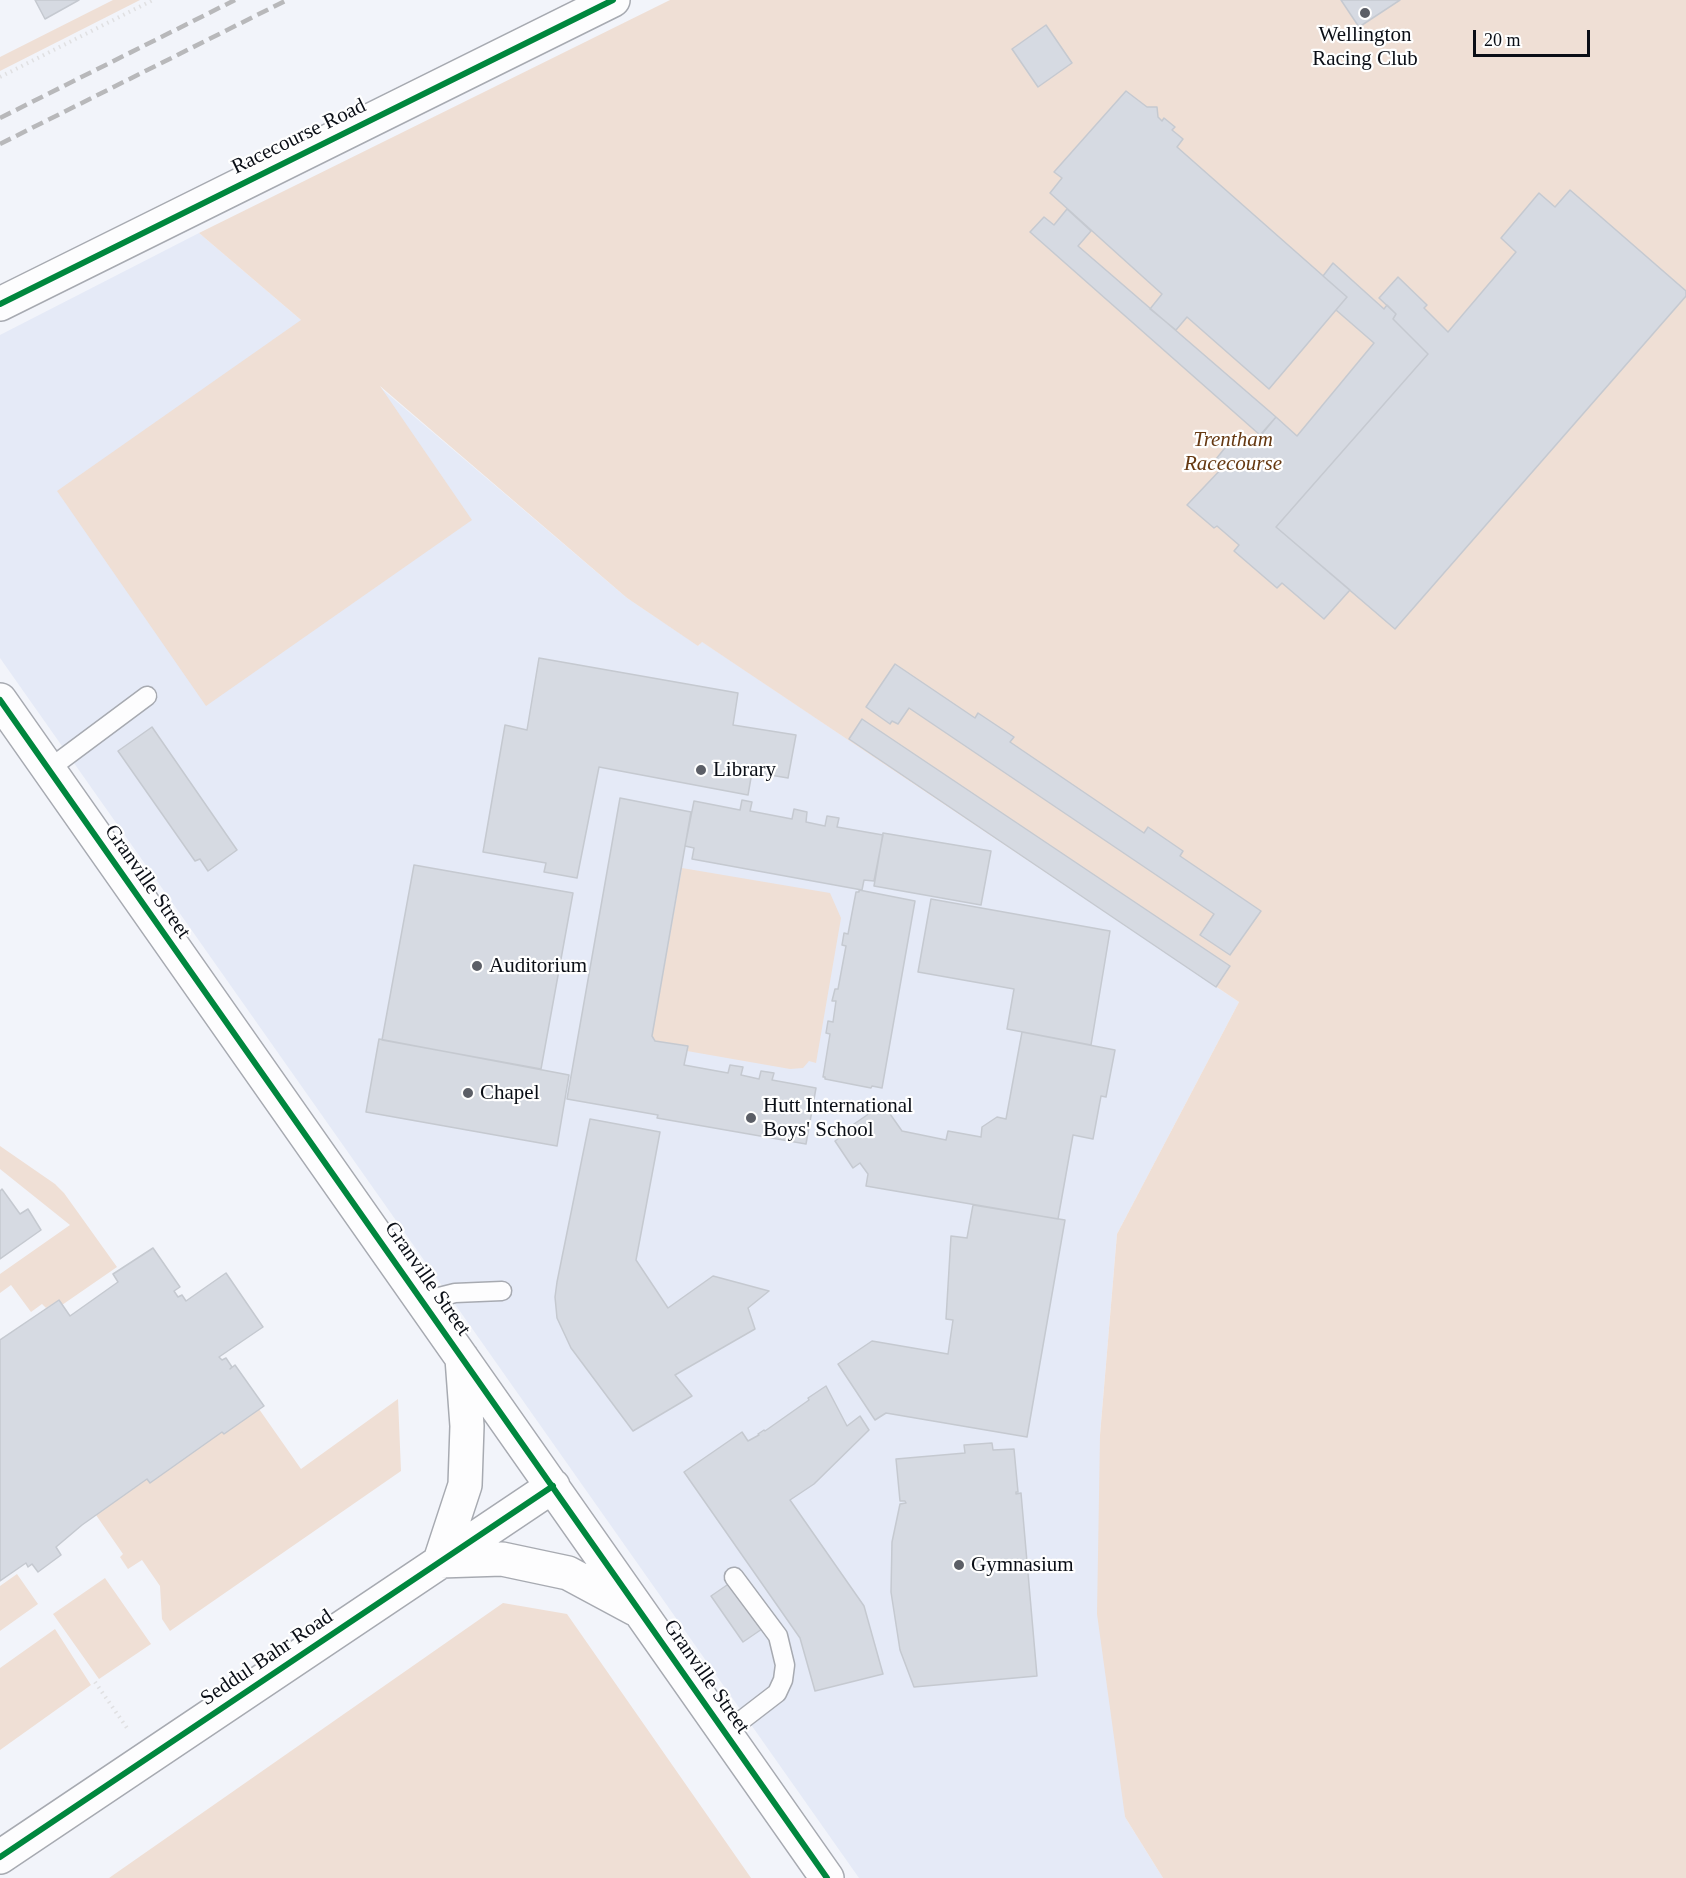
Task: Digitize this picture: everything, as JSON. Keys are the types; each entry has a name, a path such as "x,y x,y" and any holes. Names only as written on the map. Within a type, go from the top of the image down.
{"street":[{"name":"Racecourse Road","path":"0,304 613,0"},
{"name":"Granville Street","path":"0,700 827,1878"},
{"path":"462,1358 467,1426 465,1485 440,1561 502,1559 568,1574 641,1613"},
{"name":"Seddul Bahr Road","path":"0,1857 553,1486"}],"lane":[{"path":"49,769 147,696"},
{"path":"423,1301 455,1293 502,1291"},
{"path":"725,1733 777,1693 783,1680 785,1665 778,1636 734,1577"}],"path":[{"path":"0,77 153,0"},
{"path":"95,1682 147,1758"}],"shaded area":[{"name":"Hutt International Boys' School","path":"199,233 627,598 699,646 701,641 1239,1002 1117,1234 1100,1435 1125,1817 1163,1878 859,1878 0,658 0,335"}],"green space":[{"path":"113,0 140,0 0,71 0,57"},
{"name":"Trentham Racecourse","path":"670,0 1686,0 1686,1878 1163,1878 1125,1817 1097,1614 1100,1435 1117,1234 1239,1002 702,642 698,646 627,598 380,386 472,520 206,706 57,491 301,320 199,233"},
{"path":"682,868 830,893 841,918 816,1063 809,1061 803,1068 790,1069 687,1051 688,1046 655,1041 652,1036"},
{"path":"0,1146 55,1184 64,1193 117,1267 62,1305 59,1300 46,1308 42,1304 31,1312 11,1285 0,1293 0,1274 70,1225 0,1169"},
{"path":"398,1399 401,1471 170,1631 162,1619 160,1586 142,1560 128,1569 120,1557 123,1554 96,1515 147,1479 150,1482 259,1409 301,1469"},
{"path":"17,1574 38,1604 0,1631 0,1586"},
{"path":"105,1578 151,1644 99,1679 53,1614"},
{"path":"503,1603 567,1614 751,1878 109,1878"},
{"path":"55,1629 91,1685 0,1750 0,1668"}],"building":[{"path":"35,0 79,0 45,19"},
{"name":"Wellington Racing Club","path":"1341,0 1400,0 1359,27"},
{"path":"1046,25 1072,63 1038,87 1012,49"},
{"path":"1126,91 1147,107 1157,107 1158,117 1162,121 1164,118 1175,127 1172,130 1183,139 1177,147 1347,297 1269,389 1187,317 1176,330 1150,309 1162,294 1050,193 1062,178 1054,172"},
{"path":"1570,190 1686,291 1686,296 1395,629 1276,527 1428,354 1393,319 1396,314 1379,298 1398,277 1427,305 1424,308 1448,332 1516,252 1501,238 1539,193 1555,207"},
{"path":"1067,209 1091,231 1078,246 1276,417 1260,435 1030,232 1044,217 1054,225"},
{"path":"1333,263 1384,309 1387,305 1396,314 1393,319 1428,354 1276,527 1350,590 1324,619 1282,583 1277,588 1234,551 1239,545 1187,505 1224,466 1216,459 1237,433 1252,446 1276,417 1297,436 1374,343 1336,310 1347,297 1323,276"},
{"name":"Library","path":"539,658 738,693 733,725 796,735 788,778 752,772 748,795 599,767 577,878 544,872 546,863 483,852 505,725 527,730"},
{"path":"895,664 975,718 978,713 1014,737 1010,742 1144,833 1148,827 1183,851 1180,856 1261,911 1230,955 1200,935 1214,914 909,708 898,724 892,721 890,724 866,707"},
{"path":"862,719 1230,966 1216,987 849,739"},
{"path":"152,727 237,850 208,871 200,859 195,861 118,751"},
{"path":"620,798 691,812 652,1036 655,1041 688,1046 684,1065 728,1073 730,1065 743,1067 741,1075 759,1079 761,1071 774,1073 772,1080 816,1088 806,1144 657,1118 658,1115 567,1099"},
{"path":"742,800 752,802 750,811 792,819 794,809 807,812 806,822 825,826 827,816 839,818 837,827 883,835 874,881 864,880 862,890 692,859 694,848 685,846 694,801 740,810"},
{"path":"883,833 991,851 981,905 874,886"},
{"name":"Auditorium","path":"414,865 573,893 541,1069 382,1040"},
{"path":"859,890 915,901 882,1088 872,1086 871,1088 823,1077 830,1034 826,1033 828,1021 833,1022 836,1001 832,1001 835,989 838,989 846,946 842,945 844,933 848,934 856,892"},
{"path":"931,899 1110,931 1091,1045 1007,1029 1014,989 918,972"},
{"path":"1022,1032 1115,1050 1106,1097 1101,1096 1093,1139 1073,1135 1058,1219 866,1186 868,1174 860,1163 853,1168 835,1141 843,1135 841,1133 883,1104 902,1131 946,1140 948,1131 981,1137 982,1127 997,1117 1006,1119"},
{"name":"Chapel","path":"379,1039 569,1075 557,1146 366,1112"},
{"path":"590,1119 660,1132 636,1260 668,1308 713,1276 769,1291 748,1308 755,1329 675,1375 692,1396 633,1431 571,1348 557,1318 555,1297 557,1282"},
{"path":"2,1189 20,1214 28,1209 41,1230 0,1259 0,1191"},
{"path":"973,1205 1065,1220 1027,1437 886,1413 875,1420 838,1364 872,1341 948,1354 953,1320 946,1319 951,1236 967,1238"},
{"path":"153,1248 180,1287 174,1291 178,1297 182,1295 186,1301 226,1273 263,1327 219,1357 222,1360 226,1358 232,1367 230,1369 235,1365 264,1406 224,1434 222,1432 150,1483 147,1479 82,1525 56,1547 61,1555 38,1572 32,1564 28,1567 26,1563 0,1581 0,1340 59,1300 70,1316 118,1282 113,1274"},
{"path":"826,1386 847,1426 860,1416 869,1430 814,1484 790,1500 864,1606 883,1674 815,1691 800,1638 684,1472 742,1432 748,1441 759,1435"},
{"name":"Gymnasium","path":"992,1443 993,1450 1014,1449 1018,1492 1016,1494 1021,1493 1037,1676 914,1687 900,1650 891,1592 892,1542 900,1504 906,1503 900,1501 896,1459 965,1453 964,1445"},
{"path":"730,1583 762,1629 743,1642 711,1596"}],"railway":[{"path":"0,118 235,0"},
{"path":"0,144 287,0"}],"cycle path":[{"path":"0,304 613,0"},
{"path":"0,700 827,1878"},
{"path":"0,1857 553,1486"}],"place":[{"name":"Wellington Racing Club","path":"1365,13"},
{"name":"Library","path":"701,770"},
{"name":"Auditorium","path":"477,966"},
{"name":"Chapel","path":"468,1093"},
{"name":"Hutt International Boys' School","path":"751,1118"},
{"name":"Gymnasium","path":"959,1565"}]}
